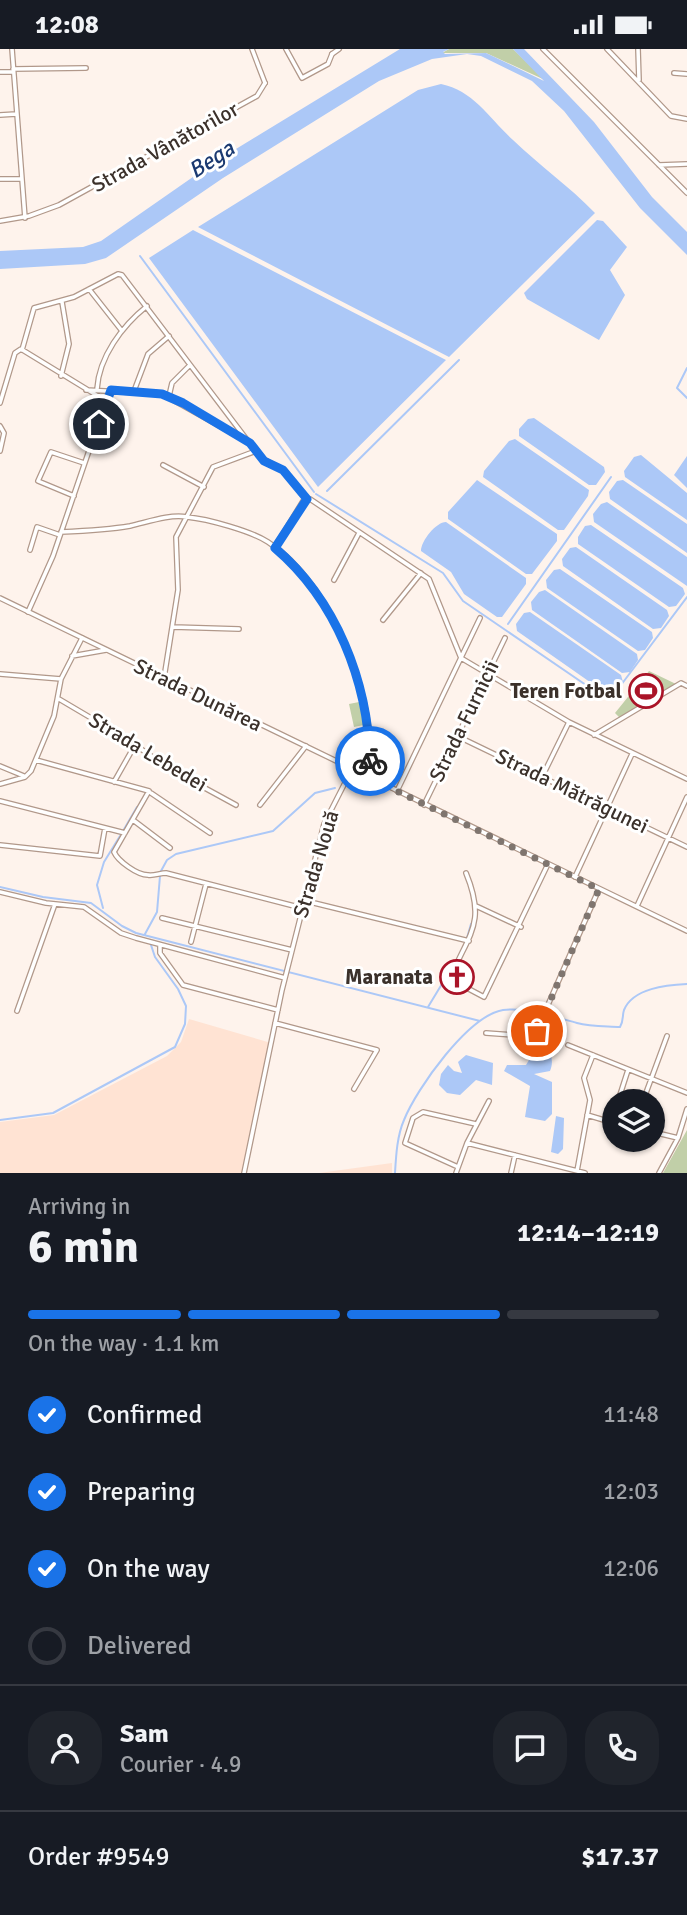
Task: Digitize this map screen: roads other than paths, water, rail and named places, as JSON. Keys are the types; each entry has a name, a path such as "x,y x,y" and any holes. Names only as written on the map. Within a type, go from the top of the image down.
{"street":[{"path":"12,49 25,218"},
{"name":"Strada Vânătorilor","path":"0,221 25,218 59,205 257,96 265,83 252,49"},
{"path":"286,49 300,77 307,77 328,64 332,54 339,49"},
{"path":"543,49 687,193"},
{"path":"607,49 671,116 687,119"},
{"path":"638,49 639,82"},
{"path":"0,72 86,68"},
{"path":"674,73 687,74"},
{"path":"0,115 16,114"},
{"path":"659,165 687,164"},
{"path":"0,179 23,179"},
{"path":"22,350 34,308 62,302 120,274 268,464 283,470 307,499 421,573 435,587 461,658 569,722 687,779"},
{"path":"89,289 122,331"},
{"path":"61,376 69,344 62,302"},
{"path":"106,403 97,389 106,358 122,331 147,306"},
{"path":"134,391 148,354 169,336"},
{"path":"0,403 15,353 22,350"},
{"path":"22,350 84,390 101,397"},
{"path":"169,396 172,383 190,365"},
{"path":"84,390 134,391 169,396 250,443"},
{"path":"28,612 61,533 111,390"},
{"path":"0,426 4,433 0,450"},
{"path":"164,678 178,590 176,540 214,467 256,451"},
{"path":"74,496 38,481 51,452 85,463"},
{"path":"163,465 204,487"},
{"path":"275,548 307,499"},
{"path":"30,550 37,527 61,533 104,530 188,517 253,535 275,548 316,593 349,653 366,724 368,777"},
{"path":"334,580 359,533"},
{"path":"383,620 421,573"},
{"name":"Strada Dunărea","path":"0,599 687,931"},
{"path":"397,791 480,618"},
{"path":"173,627 239,629"},
{"path":"0,784 25,777 36,760 59,699 61,679 82,638"},
{"name":"Strada Furnicii","path":"424,805 505,638"},
{"path":"72,656 106,650"},
{"path":"0,674 61,679"},
{"path":"594,735 681,683 687,686"},
{"name":"Strada Lebedei","path":"59,699 170,769 236,805"},
{"path":"542,777 569,722"},
{"name":"Strada Mătrăgunei","path":"457,736 687,847"},
{"path":"114,782 135,745"},
{"path":"260,805 306,747"},
{"path":"575,877 632,754"},
{"path":"36,760 150,793 210,834"},
{"path":"0,766 25,777"},
{"name":"Strada Nouă","path":"244,1173 285,978 324,824 352,769"},
{"path":"150,793 115,850 117,858 144,874 166,873 302,908"},
{"path":"637,906 687,797"},
{"path":"0,801 125,833"},
{"path":"133,820 170,848"},
{"path":"0,845 100,856 105,828"},
{"path":"466,873 476,906 469,941 450,979 484,997 521,926 548,864"},
{"path":"191,942 206,884"},
{"path":"486,1033 529,1036 537,1031 599,889"},
{"path":"0,892 93,911 121,933 285,978"},
{"path":"306,901 469,941"},
{"path":"17,1011 55,904"},
{"path":"476,906 521,926"},
{"path":"162,918 292,950"},
{"path":"160,945 160,953 183,985 278,1010"},
{"path":"275,1023 377,1050 354,1089"},
{"path":"648,1089 667,1036"},
{"path":"568,1045 687,1093"},
{"path":"576,1171 590,1093 584,1078 593,1055"},
{"path":"622,1089 628,1070"},
{"path":"456,1173 467,1143 489,1101"},
{"path":"659,1173 678,1138 687,1109"},
{"path":"458,1167 405,1143 413,1118 423,1112 476,1124"},
{"path":"587,1115 602,1119"},
{"path":"665,1135 678,1138"},
{"path":"467,1143 585,1173"},
{"path":"512,1173 515,1155"}],"water":[{"path":"400,49 449,49 443,52 445,54 486,53 544,81 513,49 524,49 594,122 652,197 687,232 687,255 640,208 564,111 532,81 481,56 467,54 432,59 379,81 223,178 106,258 85,264 0,269 0,251 83,247 101,241 213,163"},
{"path":"441,84 472,99 504,132 595,213 449,357 198,227 418,90"},
{"path":"597,220 603,221 627,247 610,270 625,295 599,340 527,299 524,293"},
{"path":"193,230 446,360 318,487 149,258"},
{"path":"534,418 604,467 605,472 596,485 589,485 519,436 519,429 528,419"},
{"path":"515,439 589,490 588,496 564,530 558,530 483,477 484,471 509,441"},
{"path":"641,455 687,493 687,520 625,477 624,471 634,457"},
{"path":"687,456 687,488 674,475"},
{"path":"477,480 557,534 557,541 532,574 526,574 448,519 448,512"},
{"path":"623,480 687,524 687,553 610,499 609,492 617,481"},
{"path":"607,502 687,557 687,586 594,522 593,514 601,504"},
{"path":"446,522 526,578 526,584 502,617 497,617 464,594 451,572 421,551 430,533"},
{"path":"591,525 683,588 685,594 676,606 669,607 578,544 578,537 585,526"},
{"path":"576,547 667,610 669,616 661,628 653,629 563,566 562,559 570,548"},
{"path":"560,569 652,632 653,638 645,650 638,651 547,588 546,580 554,570"},
{"path":"545,590 637,654 638,660 630,672 622,673 532,610 531,602 539,592"},
{"path":"530,612 621,675 623,682 615,693 607,694 517,631 516,624 524,613"},
{"path":"537,1040 545,1045 552,1057 550,1071 534,1074 552,1082 552,1114 545,1121 525,1117 530,1086 504,1071 507,1065 526,1065 529,1060 526,1052"},
{"path":"466,1055 493,1063 492,1085 476,1080 460,1095 447,1093 439,1085 441,1074 448,1065 454,1071 462,1073 458,1062"},
{"path":"556,1116 564,1118 563,1149 558,1154 551,1152"}],"waterway":[{"path":"140,256 314,492"},
{"path":"327,491 459,360"},
{"path":"687,368 677,388 687,398"},
{"path":"508,624 611,477"},
{"path":"316,494 443,573 463,601 602,696 608,698 613,695"},
{"path":"621,685 687,597"},
{"path":"161,871 167,860 176,854 273,831 315,793 335,788"},
{"path":"123,831 137,807"},
{"path":"103,908 97,885 104,862 120,836"},
{"path":"145,934 157,912 160,876"},
{"path":"0,887 43,897 91,903 136,933 480,1021"},
{"path":"467,938 471,924"},
{"path":"0,1120 53,1113 175,1047 185,1024 186,1006 178,989 155,957 150,942"},
{"path":"428,1007 454,964"},
{"path":"395,1173 402,1126 420,1090 445,1055 489,1015 503,1010 522,1010 593,1026 620,1027 624,1010 635,997 651,989 687,984"}],"place":[{"name":"Teren Fotbal","path":"646,691"},
{"name":"Maranata","path":"457,977"}],"water label":[{"name":"Bega","path":"211,159"}]}
